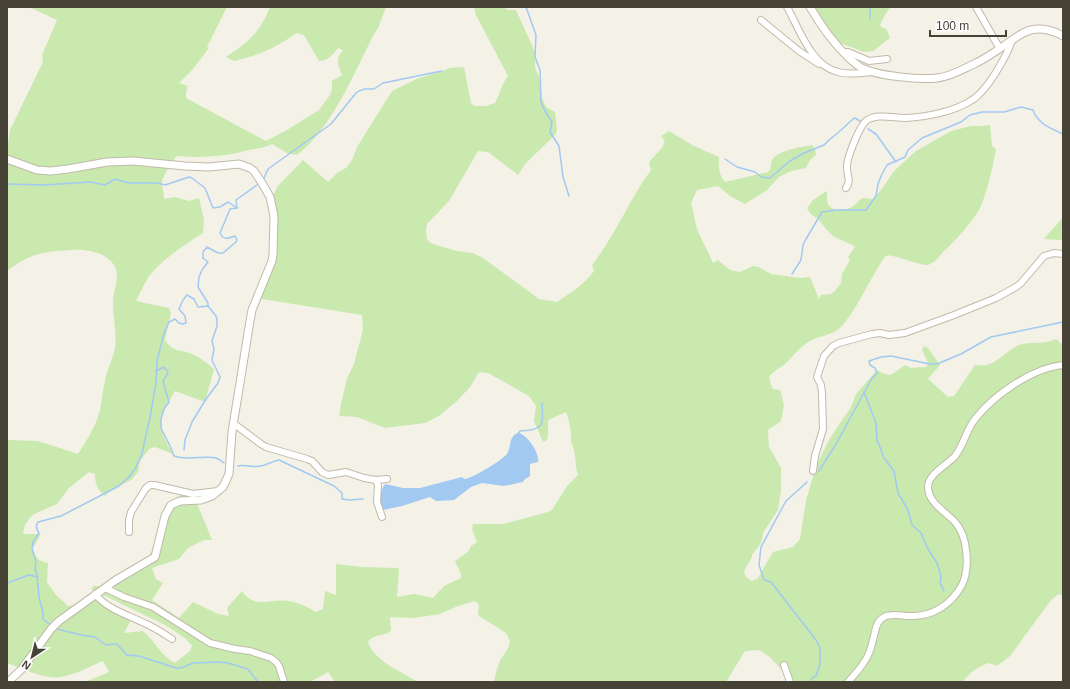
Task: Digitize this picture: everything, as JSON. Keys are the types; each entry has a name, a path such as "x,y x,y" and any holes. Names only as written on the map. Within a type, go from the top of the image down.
{"street":[{"path":"787,7 816,59 825,66"},
{"path":"810,7 825,32 844,53 859,66 874,72"},
{"path":"976,7 1000,49"},
{"path":"761,20 812,60 838,72 874,72 906,77 939,78 975,64 1012,40 1031,30 1049,30 1063,36"},
{"path":"846,188 849,182 847,164 859,130 865,122 876,118 905,118 923,116 954,108 972,100 982,91 1003,62 1009,51 1012,40"},
{"path":"844,53 848,52 869,61 888,59"},
{"path":"7,159 37,170 51,171 107,162 126,161 145,161 185,166 209,167 238,164 250,168 258,175 272,204 274,216 272,261 252,310 233,422 229,474 223,487 206,499 180,501 171,505 165,516 155,557 95,594 59,621 51,629 22,669 8,682"},
{"path":"813,471 815,456 823,429 822,393 817,377 824,356 833,346 847,340 872,334 880,333 889,335 905,333 984,303 1021,283 1044,256 1054,253 1063,254"},
{"path":"848,682 864,663 869,653 879,621 890,615 925,615 935,612 946,605 955,596 965,577 967,561 965,544 956,522 934,503 931,497 928,487 933,477 958,452 966,431 974,419 998,396 1033,373 1054,366 1063,366"},
{"path":"233,422 261,444 272,449 312,461 326,474 332,475 346,472 364,478 376,480 387,479"},
{"path":"376,480 378,482 377,502 382,517"},
{"path":"129,532 130,516 144,492 150,486 154,485 193,494 218,491"},
{"path":"105,588 124,597 153,607 210,642 235,649 250,651 271,658 279,666 284,682"},
{"path":"95,594 100,600 118,611 150,626 172,639"},
{"path":"784,665 790,682"}],"green space":[{"path":"29,7 227,7 207,47 209,48 193,69 179,83 188,86 186,98 266,141 319,110 330,95 332,81 342,75 339,68 338,59 343,50 338,48 330,57 319,61 304,35 297,33 282,43 252,56 234,61 226,57 252,36 262,24 270,7 386,7 378,28 341,100 321,130 297,155 287,153 272,144 262,148 220,156 177,156 166,172 162,182 164,199 175,197 189,201 199,198 204,220 203,233 174,252 155,269 147,279 136,301 169,308 171,313 165,340 174,349 195,355 214,369 205,402 175,391 163,411 161,419 162,430 165,440 173,454 155,447 149,449 140,461 138,472 131,480 111,490 105,496 97,486 95,474 89,472 69,488 57,504 32,515 25,525 23,534 41,534 33,548 35,554 39,560 48,563 47,582 56,595 68,606 78,605 89,596 131,620 124,633 143,631 170,660 175,663 190,651 192,646 186,639 167,626 91,589 94,586 101,586 114,591 116,578 149,556 165,508 172,500 181,495 194,496 212,540 204,540 188,548 179,559 152,568 156,579 163,583 152,600 179,618 193,602 218,614 229,616 227,608 242,591 247,597 258,602 289,601 303,605 316,612 323,609 325,591 336,595 336,564 362,567 399,568 397,597 414,594 433,598 444,586 461,578 461,574 455,561 469,551 471,546 477,542 472,529 473,524 503,524 548,512 552,510 567,486 578,475 575,453 571,441 570,426 566,412 548,420 548,436 546,441 543,442 534,421 536,406 529,396 488,373 479,372 470,387 458,400 439,416 425,423 385,428 357,417 339,416 347,379 354,364 363,330 362,315 256,298 271,252 270,219 273,196 277,187 303,160 328,182 338,172 346,168 352,160 357,147 392,91 419,78 449,68 464,67 471,103 474,106 486,106 495,103 508,76 476,15 474,7 502,7 509,10 516,10 535,52 535,68 539,77 542,98 546,107 555,112 557,131 555,135 525,164 518,175 488,152 478,151 449,201 427,224 427,239 429,242 436,245 457,251 473,253 483,258 539,299 557,302 581,285 594,271 592,265 608,242 651,170 649,162 662,148 665,141 661,136 669,131 692,145 719,157 719,170 725,182 768,172 772,160 779,154 785,151 812,145 815,149 816,155 810,160 806,168 791,171 779,177 767,190 745,204 730,196 718,186 697,190 691,203 697,229 713,263 718,260 730,270 740,272 753,266 759,267 771,274 800,278 810,277 819,299 821,295 831,294 841,283 842,274 850,260 848,257 855,247 833,236 818,219 811,214 807,208 813,200 827,191 828,205 837,210 845,210 852,207 862,198 873,199 882,189 893,172 916,151 951,131 971,126 990,125 992,146 996,149 990,179 980,208 973,220 963,232 936,260 927,265 894,256 886,256 851,314 840,328 806,344 769,377 773,389 780,390 784,405 781,421 768,430 769,447 781,468 781,490 778,510 764,531 761,543 752,555 744,571 746,577 752,581 758,578 773,552 793,547 800,539 806,501 816,466 830,438 851,407 856,394 877,370 891,375 905,365 911,368 926,367 928,363 922,350 924,346 928,348 940,365 928,379 948,397 954,396 975,365 986,365 992,363 1019,345 1047,342 1056,339 1063,345 1063,596 1059,594 1051,600 1010,656 997,666 989,663 978,668 968,675 963,682 790,682 789,678 770,657 759,650 745,651 726,682 494,682 498,664 508,648 510,641 506,633 479,616 479,605 475,601 458,606 440,614 413,618 390,617 391,630 386,634 373,637 368,642 371,649 382,660 418,682 335,682 328,672 310,682 85,682 109,672 103,661 61,677 48,677 7,663 7,440 38,441 78,454 91,433 100,410 106,376 114,352 115,343 113,298 117,276 115,267 107,258 96,252 83,250 44,253 37,254 23,260 7,271 7,149 10,130 43,62 42,55 57,20"},
{"path":"812,7 890,7 880,26 887,30 890,38 873,51 864,52 835,41"},
{"path":"1063,216 1063,240 1044,239 1059,222"}],"water":[{"path":"518,433 525,436 532,444 538,458 538,462 530,464 530,476 523,482 504,486 482,483 471,487 454,500 436,501 430,497 402,506 383,510 380,503 380,497 381,490 385,484 403,488 420,488 462,477 464,479 468,478 487,469 504,457 507,454 513,437"}],"waterway":[{"path":"526,7 536,35 535,57 540,70 541,102 552,122 550,132 559,146 563,177 569,196"},
{"path":"870,7 870,19"},
{"path":"264,178 268,169 331,124 359,91 374,89 383,83 442,71"},
{"path":"792,274 801,260 803,245 822,212 837,210 866,210 876,196 878,184 887,165 905,157 908,150 922,138 961,122 970,115 982,112 1004,112 1021,107 1033,110 1041,122 1063,134"},
{"path":"725,159 737,167 755,172 761,177 770,178 790,161 804,153 824,145 853,119 855,118 860,121"},
{"path":"868,129 876,134 896,162"},
{"path":"7,184 44,185 90,182 105,185 115,179 129,183 157,183 165,185 189,177 205,188 213,208 220,207 228,202 237,208"},
{"path":"237,208 236,200 257,185"},
{"path":"208,306 208,303 198,287 199,277 208,262 203,258 203,252 207,247 218,253 223,253 236,242 237,240 235,236 225,238 220,233 230,209 237,208"},
{"path":"49,624 43,619 35,569 36,561 32,549 33,542 39,533 36,525 38,522 61,516 119,486 128,478 135,469 142,454 156,383 157,361 164,333 169,322 175,319 179,323 186,323 185,316 179,309 187,295 194,299 198,307 208,306"},
{"path":"184,450 185,440 192,422 218,383 220,377 212,360 214,349 212,341 217,326 217,320 216,316 208,306"},
{"path":"819,471 836,444 871,380 877,373 875,368 870,365 869,361 881,357 891,356 937,364 961,354 991,337 1063,322"},
{"path":"156,371 164,367 168,373 163,381 169,402 164,409 161,419 161,428 174,456 185,458 212,457 224,463"},
{"path":"864,392 876,423 877,440 884,458 894,471 898,493 908,510 912,525 921,533 928,549 937,563 941,576 940,583 944,591"},
{"path":"517,435 520,431 538,428 541,425 542,403"},
{"path":"238,466 264,465 279,460 334,486 342,493 342,499 363,499"},
{"path":"807,482 786,501 761,547 759,565 764,580 771,582 816,640 820,648 820,664 816,676 812,678 810,682"},
{"path":"7,583 29,575 38,577"},
{"path":"57,629 95,637 106,645 117,644 127,655 139,656 176,668 181,668 193,663 228,663 248,669 258,682"}]}
